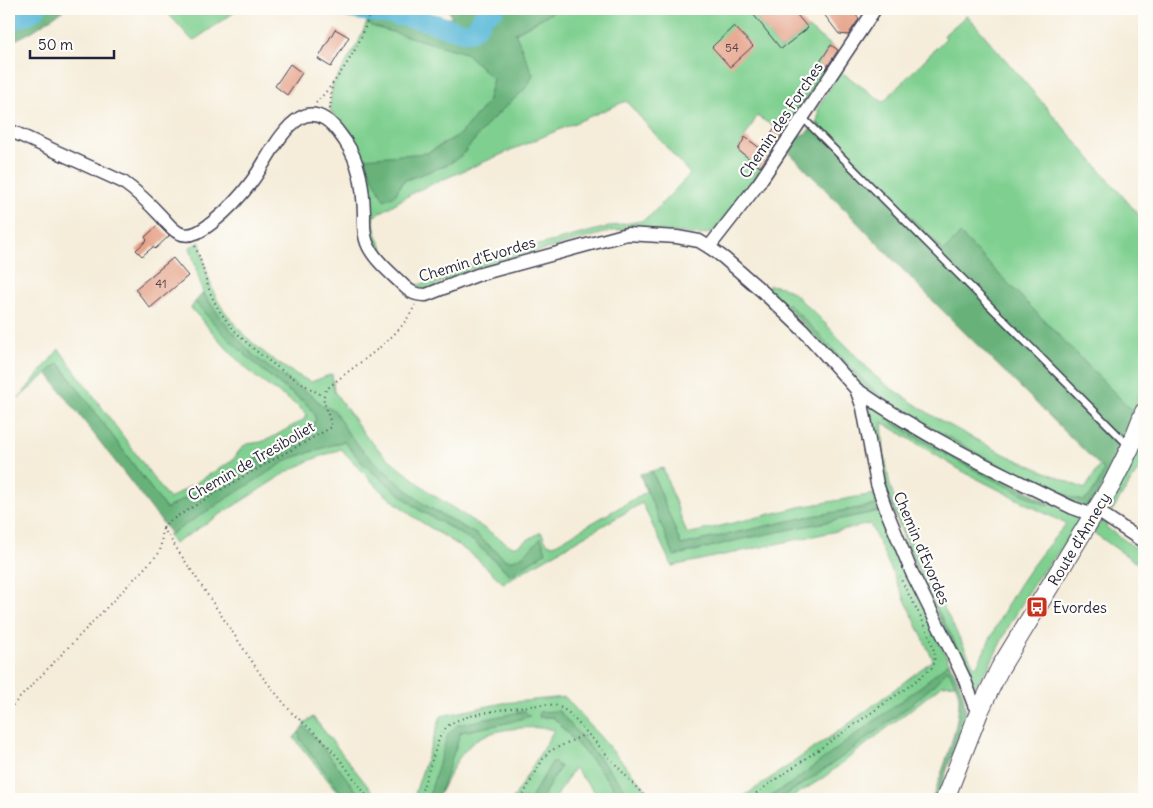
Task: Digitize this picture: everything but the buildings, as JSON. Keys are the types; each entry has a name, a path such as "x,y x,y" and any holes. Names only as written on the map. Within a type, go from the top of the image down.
{"main road":[{"name":"Route d'Annecy","path":"945,799 979,712 1000,668 1112,484 1130,448 1144,412"}],"street":[{"name":"Chemin des Forches","path":"709,247 759,183 875,9"},
{"name":"Chemin d'Evordes","path":"303,116 314,115 332,124 352,151 360,172 364,230 368,245 371,251 409,291 419,295 432,293 477,274 627,234 677,238 699,242 709,247 762,291 803,330 856,390 908,424 957,451 1073,508 1094,513 1144,542"},
{"path":"9,130 123,182 137,192 172,229 183,235 190,235 201,231 237,199 285,132 303,116"},
{"name":"Chemin d'Evordes","path":"856,390 863,408 877,484 887,512 912,573 979,712"}],"lane":[{"path":"802,117 1130,448"}],"path":[{"path":"303,116 332,86 358,43 369,17 370,9"},
{"path":"332,86 330,101 332,124"},
{"path":"190,235 201,260 212,297 228,322 276,368 323,396 326,390 336,381 390,337 413,308 419,295"},
{"name":"Chemin de Tresiboliet","path":"163,528 168,522 244,476 332,427 323,396"},
{"path":"9,709 160,552 163,528"},
{"path":"163,528 261,676 292,713 324,741 369,799"},
{"path":"748,799 908,687 933,667 935,662 934,648 900,577"},
{"path":"419,799 442,731 463,718 529,705 555,705 568,712 647,799"},
{"path":"522,799 543,760 550,751 584,735 589,736"}],"green space":[{"path":"9,9 65,9 31,32 9,43"},
{"path":"164,9 239,9 193,41"},
{"path":"303,9 373,9 452,18 448,9 558,9 515,33 533,75 527,87 490,121 462,155 447,165 403,181 395,195 384,200 363,158 427,153 459,135 487,103 493,79 466,53 371,26 367,20"},
{"path":"558,9 749,9 781,49 808,28 831,45 818,65 825,70 784,133 757,116 738,150 761,168 747,191 713,232 700,235 630,228 612,231 467,271 443,281 429,290 409,287 371,245 363,158 330,110 332,86 358,43 368,20 372,26 466,53 493,79 487,103 459,135 427,153 416,155 395,195 403,181 447,165 462,155 490,121 527,87 533,75 515,33","holes":["626,101 690,174 650,216 641,221 611,226 497,256 456,269 426,283 417,285 388,255 378,239 373,217 416,191"]},
{"path":"967,15 1144,221 1144,370 1134,413 961,235 944,251 817,122 819,113 817,109 840,71 883,102 946,38 944,35"},
{"path":"817,122 944,251 960,234 1134,413 1109,474 1088,507 1083,508 976,459 863,388 785,306 788,303 870,387 899,409 987,459 1083,501 1090,495 1101,479 1104,470 944,312 788,151 797,137 806,133"},
{"path":"200,242 207,272 218,301 247,338 284,367 311,382 332,374 334,391 365,435 384,455 432,494 511,546 517,546 541,532 547,543 554,545 646,492 640,474 675,556 738,540 880,511 900,559 949,662 924,684 790,784 766,799 740,799 846,726 933,660 870,524 672,566 642,503 503,583 475,557 415,518 382,492 341,449 311,460 287,472 174,544 168,535 289,459 344,441 363,464 418,509 473,541 510,575 546,552 541,539 521,557 506,560 477,535 425,505 364,453 348,433 334,410 322,406 314,397 254,356 238,339 203,293 190,247"},
{"path":"769,285 791,291 819,317 875,376 933,416 1006,455 1085,489 1100,465 1105,470 1096,487 1083,501 1073,498 987,459 899,409 870,387 788,303 785,306 767,288"},
{"path":"203,293 221,319 254,356 314,397 322,406 334,410 348,433 364,452 425,505 477,535 506,560 521,557 541,538 546,552 511,575 473,541 418,509 363,464 344,441 289,459 171,534 47,373 59,363 166,509 310,429 316,420 309,406 251,360 195,302"},
{"path":"195,302 217,327 252,361 306,404 315,415 316,420 310,429 166,509 59,363 19,398 59,349 169,499 232,461 242,447 271,438 303,420 307,415 290,400 257,378 240,362 191,308"},
{"path":"866,400 889,416 887,419 946,454 1007,486 1048,505 1050,503 1080,518 1061,549 1035,581 989,666 975,686 964,670 966,665 926,588 908,548 881,467","holes":["882,422 962,471 1066,524 1019,585 977,666 974,666 930,581 902,519 890,486 884,453"]},
{"path":"868,414 872,414 882,470 900,527 920,574 966,665 964,670 926,593 880,477"},
{"path":"889,416 1050,503 1048,506 1006,486 925,443 886,419"},
{"path":"1144,442 1144,461 1112,511 1108,507"},
{"path":"663,468 687,534 800,507 874,494 877,505 807,517 681,545 652,471"},
{"path":"652,471 681,545 807,517 877,505 880,511 738,540 674,556 640,474"},
{"path":"1102,522 1107,523 1106,527 1144,554 1144,568 1094,533"},
{"path":"949,662 963,694 966,714 937,799 932,799 953,738 959,702 957,689 948,669 935,684 914,702 836,761 779,799 766,799 790,784 924,684"},
{"path":"948,668 955,684 942,685 823,778 789,799 779,799 836,761 907,708 928,690"},
{"path":"565,697 655,799 634,799 559,711 539,717 553,717 623,799 601,799 574,768 555,799 541,799 560,767 553,762 530,799 513,799 554,730 546,728 517,728 497,731 478,739 459,758 439,795 461,732 506,723 458,725 430,796 437,797 436,799 413,799 441,716 503,703"},
{"path":"525,711 530,716 507,723 461,732 438,798 429,796 448,734 457,725"},
{"path":"559,711 634,799 622,799 600,770 553,717 539,717 539,712"},
{"path":"313,717 378,799 362,799 304,726 304,723"},
{"path":"304,726 362,799 346,799 300,739 299,732"},
{"path":"299,732 300,739 346,799 343,799 294,738"},
{"path":"553,761 560,767 541,799 530,799"}],"waterway":[{"path":"9,21 27,15 36,9"},
{"path":"351,9 419,19 462,32 470,32 475,29 484,15 495,9"}],"place":[{"name":"Evordes","path":"1037,607"}]}
